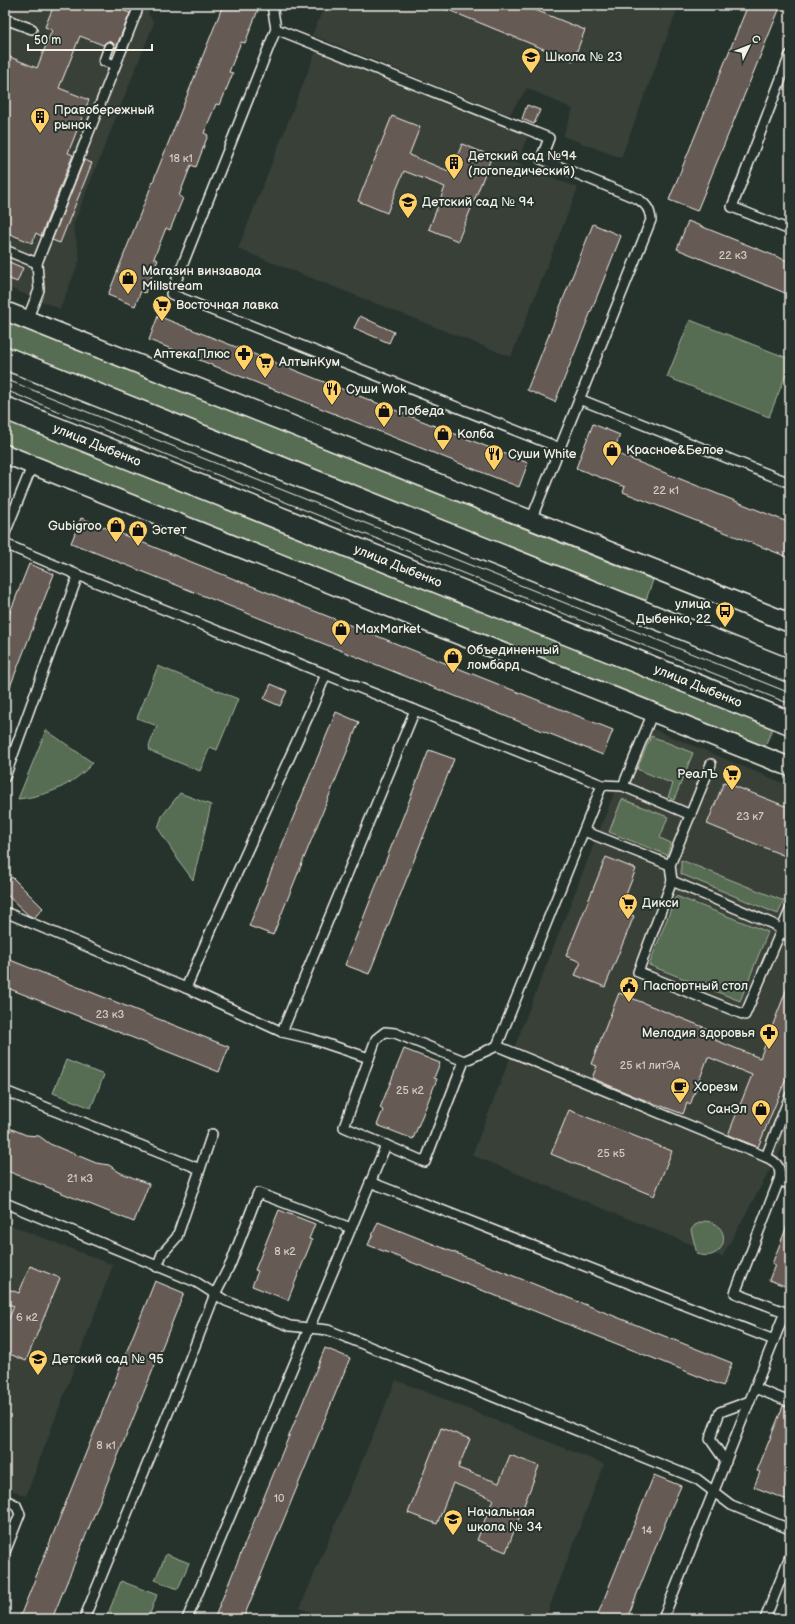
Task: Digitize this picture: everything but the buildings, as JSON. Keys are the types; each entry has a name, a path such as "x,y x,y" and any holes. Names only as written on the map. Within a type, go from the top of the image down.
{"main road":[{"path":"5,358 790,671"},
{"name":"улица Дыбенко","path":"5,408 790,723"}],"street":[{"path":"5,311 790,623"},
{"path":"5,454 790,767"}],"lane":[{"path":"27,320 39,290 37,263 136,11 137,5"},
{"path":"272,5 276,29 170,294 560,448"},
{"path":"5,19 32,30"},
{"path":"276,29 549,138 541,159 638,200 645,204 650,211 651,220 530,520"},
{"path":"109,47 104,61 115,65"},
{"path":"790,55 732,207 790,230"},
{"path":"5,250 37,263"},
{"path":"579,399 790,483"},
{"path":"5,532 33,464"},
{"path":"5,544 78,575 602,785 623,786 691,814"},
{"path":"5,777 78,575"},
{"path":"186,988 215,920 312,710 326,674"},
{"path":"282,1032 415,710"},
{"path":"623,786 653,712"},
{"path":"711,764 670,865 672,881 638,972 745,1015 790,910"},
{"path":"464,1062 395,1033 385,1032 376,1039 344,1127 425,1162 464,1062 497,1046 602,785"},
{"path":"584,831 670,865"},
{"path":"672,881 773,924 790,937"},
{"path":"5,912 186,988 282,1032 312,1039 369,1058"},
{"path":"497,1046 773,1160 778,1165 781,1172 780,1180 735,1293 788,1313 774,1340 663,1619"},
{"path":"5,1091 200,1169"},
{"path":"766,1157 790,1096"},
{"path":"157,1267 162,1254 177,1237 212,1134"},
{"path":"187,1619 386,1145"},
{"path":"780,1180 790,1185"},
{"path":"370,1182 774,1340"},
{"path":"84,1619 215,1294 231,1262 258,1194 351,1228"},
{"path":"5,1203 196,1282 226,1301 290,1326 328,1330 697,1479 731,1505 790,1528"},
{"path":"755,1388 790,1402"},
{"path":"726,1462 710,1439 720,1412 750,1401"},
{"path":"5,1500 16,1505 20,1514 5,1552"},
{"path":"765,1619 790,1556"}],"shaded area":[{"path":"5,5 151,5 148,14 154,23 73,225 80,259 60,309 5,286"},
{"name":"Школа № 23","path":"325,5 679,5 621,158 563,136 573,109 527,88 509,115 312,35"},
{"name":"Детский сад № 94","path":"316,51 528,136 517,163 578,188 511,357 238,249"},
{"path":"641,724 790,786 790,1127 783,1146 722,1257 472,1155"},
{"name":"Детский сад № 95","path":"5,1223 113,1265 26,1496 5,1487"},
{"name":"Начальная школа № 34","path":"396,1380 604,1464 545,1619 329,1619 300,1608"}],"green space":[{"path":"690,320 790,359 790,364 769,417 667,377"},
{"path":"5,321 653,580 646,600 606,589 5,349"},
{"path":"5,416 774,725 764,748 5,444"},
{"path":"158,666 238,699 217,750 210,747 200,771 150,751 149,746 157,726 137,718"},
{"path":"46,730 93,763 76,778 59,788 40,795 18,799"},
{"path":"651,736 693,753 674,800 668,797 673,784 637,769"},
{"path":"180,793 211,805 193,880 158,828 162,816"},
{"path":"622,799 668,817 660,838 671,843 667,855 609,832"},
{"path":"681,860 784,901 778,914 681,874"},
{"path":"676,896 768,932 740,1001 649,965"},
{"path":"66,1060 104,1075 91,1108 53,1093"},
{"path":"705,1221 714,1224 720,1229 723,1235 723,1242 720,1249 707,1256 697,1254 691,1230 695,1225"},
{"path":"166,1554 189,1563 178,1589 155,1580"},
{"path":"121,1581 157,1595 148,1619 106,1619"}],"tram line":[{"path":"5,379 790,693"},
{"path":"5,390 790,704"}],"place":[{"name":"Школа № 23","path":"531,74"},
{"name":"Правобережный рынок","path":"40,134"},
{"name":"Детский сад №94 (логопедический)","path":"454,180"},
{"name":"Детский сад № 94","path":"408,219"},
{"name":"Магазин винзавода Millstream","path":"128,295"},
{"name":"Восточная лавка","path":"162,322"},
{"name":"АптекаПлюс","path":"244,371"},
{"name":"АлтынКум","path":"265,379"},
{"name":"Суши Wok","path":"332,406"},
{"name":"Победа","path":"384,428"},
{"name":"Колба","path":"443,451"},
{"name":"Красное&Белое","path":"612,467"},
{"name":"Суши White","path":"494,471"},
{"name":"Gubigroo","path":"116,543"},
{"name":"Эстет","path":"138,547"},
{"name":"улица Дыбенко, 22","path":"725,628"},
{"name":"MaxMarket","path":"341,646"},
{"name":"Объединенный ломбард","path":"453,674"},
{"name":"РеалЪ","path":"732,791"},
{"name":"Дикси","path":"628,920"},
{"name":"Паспортный стол","path":"629,1003"},
{"name":"Мелодия здоровья","path":"769,1050"},
{"name":"Хорезм","path":"680,1104"},
{"name":"СанЭл","path":"761,1126"},
{"name":"Детский сад № 95","path":"38,1376"},
{"name":"Начальная школа № 34","path":"453,1536"}]}
